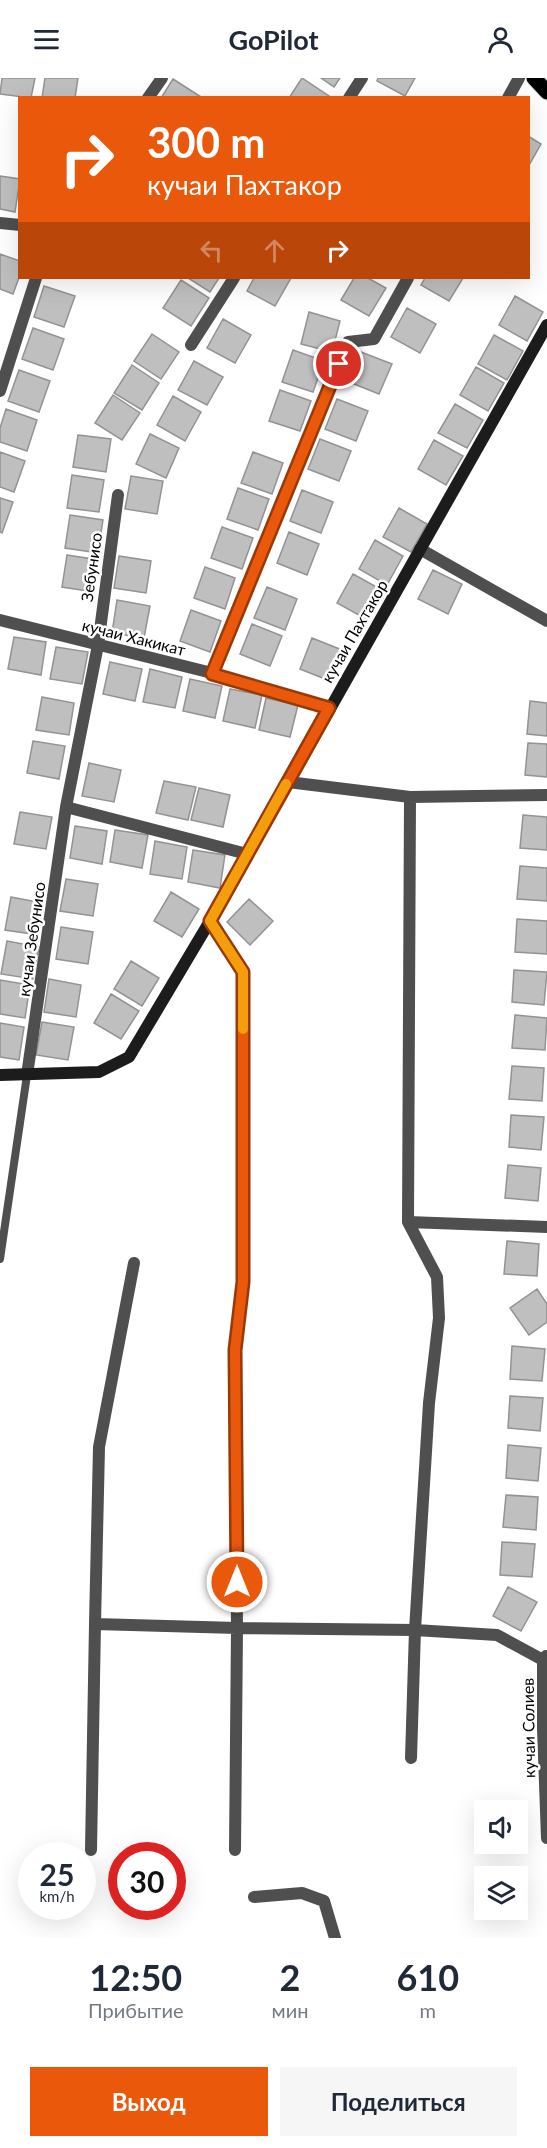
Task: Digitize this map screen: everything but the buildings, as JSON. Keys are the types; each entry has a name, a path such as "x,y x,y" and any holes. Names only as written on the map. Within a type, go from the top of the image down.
{"main road":[{"path":"534,78 547,92"},
{"name":"кучаи Пахтакор","path":"0,1075 99,1072 129,1057 210,921 547,325"}],"street":[{"path":"149,96 162,78"},
{"path":"351,96 362,78"},
{"path":"509,96 519,78"},
{"path":"0,223 18,225"},
{"path":"0,391 36,279"},
{"path":"191,345 233,279"},
{"path":"212,674 348,342 374,339 407,279"},
{"name":"Зебунисо","path":"98,645 118,495"},
{"path":"420,549 547,621"},
{"name":"кучаи Хакикат","path":"0,620 212,674 329,708"},
{"name":"кучаи Зебунисо","path":"27,1075 66,807 98,645"},
{"path":"288,782 410,797 547,795"},
{"path":"410,797 408,1222 438,1277 439,1318 429,1403 415,1630 411,1758"},
{"path":"66,807 247,854"},
{"path":"210,921 243,972 243,1282 235,1350 237,1628 235,1850"},
{"path":"408,1222 547,1227"},
{"path":"91,1842 99,1447 134,1263"},
{"path":"95,1624 415,1630 497,1635 545,1658"},
{"name":"кучаи Солиев","path":"545,1658 543,1729 547,1838"},
{"path":"254,1897 302,1893 324,1901 335,1938"}],"lane":[{"path":"0,1259 27,1075"}],"slow traffic":[{"path":"243,1029 243,972 210,921 286,784"}],"route":[{"path":"237,1582 235,1350 243,1282 243,972 210,921 329,708 212,674 339,364"}]}
